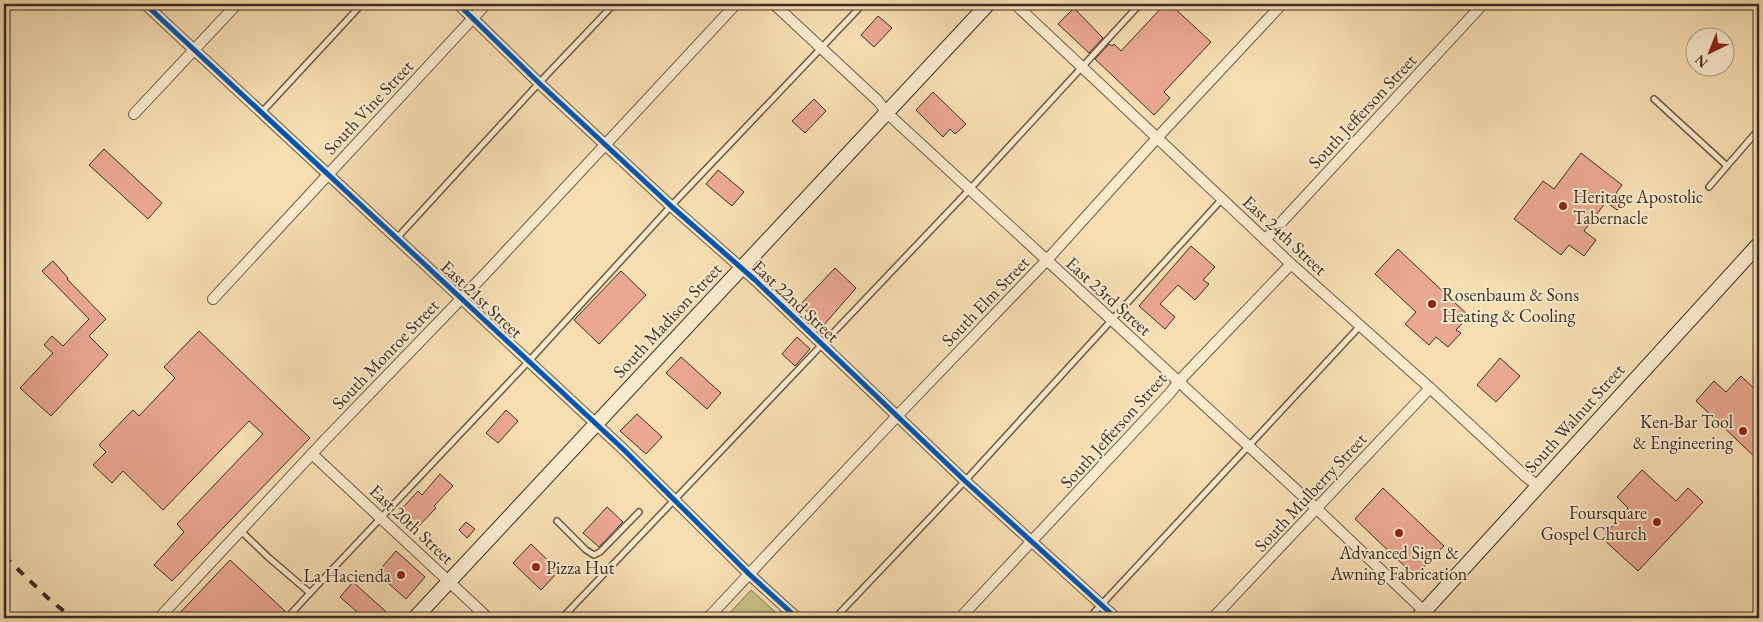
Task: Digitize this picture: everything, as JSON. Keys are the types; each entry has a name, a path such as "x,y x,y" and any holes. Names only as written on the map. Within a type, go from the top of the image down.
{"main road":[{"name":"South Madison Street","path":"415,618 988,4"},
{"name":"South Walnut Street","path":"1421,615 1759,244"}],"street":[{"name":"East 21st Street","path":"145,4 596,424 749,574 797,618"},
{"path":"134,114 238,4"},
{"name":"East 22nd Street","path":"458,4 539,83 898,415 965,481 1116,618"},
{"name":"South Vine Street","path":"213,299 486,4"},
{"name":"South Monroe Street","path":"159,618 240,530 462,298 736,4"},
{"name":"East 23rd Street","path":"774,4 878,101 887,113 1317,509 1421,615"},
{"name":"East 24th Street","path":"1015,4 1291,264 1538,486"},
{"name":"South Elm Street","path":"708,618 1046,260 1282,4"},
{"name":"South Jefferson Street","path":"1266,240 1483,4"},
{"name":"South Jefferson Street","path":"960,618 1164,400 1179,381 1291,264"},
{"name":"South Mulberry Street","path":"1213,618 1430,388"},
{"name":"East 20th Street","path":"312,454 488,618"}],"lane":[{"path":"262,112 362,4"},
{"path":"397,238 614,4"},
{"path":"287,618 529,361 671,206 863,4"},
{"path":"562,618 970,189 1140,4"},
{"path":"1654,98 1727,166"},
{"path":"1709,187 1759,129"},
{"path":"835,618 965,481 1222,199"},
{"path":"1089,618 1360,326"},
{"path":"557,521 586,550 594,555 600,552 639,512"},
{"path":"240,530 310,594"}],"shaded area":[{"path":"751,590 782,618 725,618"}],"building":[{"path":"1165,4 1170,4 1211,42 1164,92 1170,98 1154,115 1095,59 1109,44 1112,46 1114,44 1121,51"},
{"path":"1074,8 1103,38 1089,53 1058,24"},
{"path":"878,16 892,28 874,47 861,35"},
{"path":"933,92 966,124 955,134 950,129 943,137 916,110"},
{"path":"814,99 826,111 805,133 792,121"},
{"path":"104,149 162,203 148,219 89,165"},
{"name":"Heritage Apostolic Tabernacle","path":"1581,153 1622,185 1616,193 1625,200 1617,210 1606,202 1584,231 1596,240 1584,256 1569,245 1561,255 1514,219 1543,181 1554,189"},
{"path":"718,170 744,192 732,206 706,184"},
{"path":"1191,246 1215,267 1203,280 1209,284 1195,300 1178,285 1160,304 1175,317 1165,329 1139,306"},
{"name":"Rosenbaum & Sons Heating & Cooling","path":"1398,249 1469,316 1456,330 1461,333 1448,347 1436,337 1429,345 1405,324 1416,312 1375,274"},
{"path":"53,261 67,279 106,319 89,336 108,355 51,416 20,388 53,353 44,345 52,336 63,346 89,319 42,271"},
{"path":"835,268 856,288 823,326 800,305"},
{"path":"621,271 646,295 599,344 574,320"},
{"path":"199,331 310,438 172,581 154,565 184,532 177,524 263,434 249,421 163,510 123,471 112,483 93,465 106,452 99,445 133,410 139,416 175,378 164,367"},
{"path":"797,337 810,349 795,366 782,354"},
{"path":"681,357 721,393 707,409 666,373"},
{"path":"1500,358 1520,376 1496,402 1477,385"},
{"name":"Ken-Bar Tool & Engineering","path":"1741,376 1759,393 1759,461 1696,401 1714,381 1726,392"},
{"path":"506,410 518,421 498,443 486,433"},
{"path":"637,414 662,437 646,454 620,431"},
{"name":"Foursquare Gospel Church","path":"1642,470 1676,501 1688,488 1703,502 1638,571 1602,538 1628,508 1617,497"},
{"path":"440,474 453,486 434,506 436,508 415,530 397,514 418,491 422,495"},
{"name":"Advanced Sign & Awning Fabrication","path":"1383,488 1444,546 1415,576 1355,519"},
{"path":"607,507 623,522 599,547 583,533"},
{"path":"466,522 475,529 467,538 459,530"},
{"name":"Pizza Hut","path":"531,544 559,571 541,590 513,563"},
{"name":"La Hacienda","path":"396,551 425,577 406,599 377,573"},
{"path":"230,560 286,612 283,616 281,618 175,618"},
{"path":"353,582 393,618 364,618 340,597"}],"railway":[{"path":"4,556 51,601 73,618"}],"cycle path":[{"path":"145,4 623,449 749,574 797,618"},
{"path":"458,4 539,83 671,206 755,280 965,481 1116,618"}],"place":[{"name":"Heritage Apostolic Tabernacle","path":"1563,206"},
{"name":"Rosenbaum & Sons Heating & Cooling","path":"1432,304"},
{"name":"Ken-Bar Tool & Engineering","path":"1743,431"},
{"name":"Foursquare Gospel Church","path":"1657,522"},
{"name":"Advanced Sign & Awning Fabrication","path":"1399,533"},
{"name":"Pizza Hut","path":"536,567"},
{"name":"La Hacienda","path":"401,575"}]}
